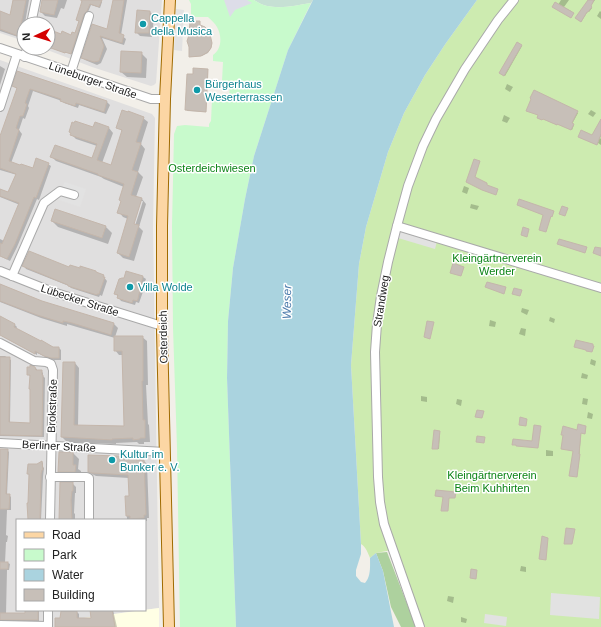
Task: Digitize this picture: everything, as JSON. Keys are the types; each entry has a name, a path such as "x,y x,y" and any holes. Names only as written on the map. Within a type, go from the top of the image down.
{"main road":[{"name":"Osterdeich","path":"169,627 162,326 162,226 165,99 170,0"}],"street":[{"path":"33,16 36,0"},
{"name":"Strandweg","path":"420,627 384,524 380,502 375,352 377,324 388,262 397,226 408,186 422,146 465,69 498,20 514,0"},
{"path":"71,72 89,16"},
{"name":"Lüneburger Straße","path":"0,48 16,53"},
{"path":"0,107 21,56"},
{"name":"Lüneburger Straße","path":"24,56 151,99 165,99"},
{"path":"12,276 44,203 60,191 74,195"},
{"path":"397,226 601,288"},
{"name":"Lübecker Straße","path":"0,271 53,292 162,326"},
{"name":"Brokstraße","path":"0,343 34,362 46,362 51,364 53,370 50,446 50,519"},
{"name":"Berliner Straße","path":"0,443 165,452"},
{"path":"50,477 89,478 89,519"},
{"path":"0,625 48,626 48,611"}],"shaded area":[{"path":"0,0 162,0 156,83 151,86 92,67 56,53 56,16 16,16 16,38 0,33"},
{"path":"224,0 247,0 252,3 235,10 230,17"},
{"path":"254,0 313,0 311,3 289,7 274,7 261,4"},
{"path":"176,9 184,10 182,51 174,50"},
{"path":"0,60 152,114 155,118 153,227 159,608 146,610 146,519 16,519 16,611 136,611 84,618 55,618 55,627 0,627"},
{"path":"65,182 86,189 80,207 56,199"},
{"path":"401,230 437,241 435,249 398,238"},
{"path":"551,593 600,597 599,619 550,615"},
{"path":"159,608 159,627 55,627 55,618 84,618 146,611 146,610"},
{"path":"485,614 507,617 506,626 484,623"}],"green space":[{"name":"Osterdeichwiesen","path":"189,0 254,0 261,4 274,7 289,7 311,3 288,50 254,156 233,268 228,321 227,378 236,627 180,627 173,328 172,226 174,134 177,126 185,125 209,127 211,121 212,99 229,99 230,81 222,81 223,62 213,61 213,55 220,46 220,34 217,27 208,17 191,17 191,4"},
{"path":"477,0 601,0 601,627 423,627 397,549 376,553 370,558 366,548 361,544 351,365 359,264 366,227 388,152 404,113 425,75"},
{"path":"387,552 416,627 401,627 391,607 383,571 376,553"}],"water":[{"name":"Weser","path":"313,0 477,0 425,75 404,113 388,152 366,227 359,264 351,365 361,544 361,554 356,570 356,576 361,582 365,583 369,574 370,558 376,553 383,571 394,627 236,627 227,378 228,321 233,268 254,156 288,50"}],"building":[{"path":"13,0 26,0 23,16 16,16 16,35 0,29 0,11 10,15"},
{"path":"42,0 58,0 54,15 40,12"},
{"path":"102,0 99,7 90,4 84,14 71,54 56,50 56,32 61,34 62,31 71,35 72,32 75,33 79,21 76,20 81,1"},
{"path":"113,0 124,0 119,33 124,35 122,43 100,36 104,46 99,61 94,62 81,58 92,24 107,29"},
{"path":"588,0 594,0 591,6 592,7 581,22 575,18"},
{"path":"555,2 574,13 571,18 552,7"},
{"name":"Cappella della Musica","path":"137,10 150,11 149,33 135,33"},
{"path":"190,21 200,21 200,25 205,27 210,34 212,43 211,48 208,52 201,56 189,57 189,47 187,41"},
{"path":"517,42 522,45 504,76 499,73"},
{"path":"121,51 142,52 141,73 120,72"},
{"name":"Bürgerhaus Weserterrassen","path":"193,68 208,69 206,112 185,110 187,74 193,74"},
{"path":"17,71 107,101 104,112 76,103 75,106 60,101 61,99 30,89 25,103 27,104 23,116 20,116 16,128 19,130 9,161 33,168 36,158 49,163 36,198 34,197 15,244 7,259 0,256 0,243 2,244 19,203 0,196 0,189 8,192 16,174 0,168 0,136 17,88 12,86"},
{"path":"534,90 578,111 572,123 574,124 571,130 537,118 538,115 526,111"},
{"path":"122,110 144,117 136,142 141,143 132,170 138,172 131,195 142,198 134,224 139,225 129,257 117,253 128,216 117,213 124,184 50,157 55,145 92,158 97,144 70,135 71,133 69,132 72,122 74,123 75,121 93,127 95,122 109,127 97,160 111,165 122,130 116,128"},
{"path":"601,119 601,134 597,145 578,137 581,130 592,135"},
{"path":"474,159 480,161 475,177 487,183 487,185 498,189 496,195 466,182"},
{"path":"519,199 554,211 546,232 539,230 543,215 517,205"},
{"path":"562,206 568,208 565,216 559,214"},
{"path":"55,209 106,226 102,238 51,221"},
{"path":"523,227 529,229 527,237 521,235"},
{"path":"559,239 587,247 585,253 557,244"},
{"path":"595,247 601,248 601,256 593,253"},
{"path":"29,251 69,267 70,265 80,268 80,266 104,275 103,277 105,277 99,294 97,295 68,286 22,266"},
{"path":"453,263 464,267 461,276 450,273"},
{"name":"Villa Wolde","path":"126,271 143,276 138,299 137,301 133,300 132,303 117,298 118,295 114,294 119,279 124,278"},
{"path":"487,282 506,287 504,294 485,287"},
{"path":"0,284 42,301 114,323 111,335 72,323 63,321 63,323 0,301"},
{"path":"514,288 522,290 520,296 512,294"},
{"path":"0,316 15,324 14,327 53,347 59,347 59,358 44,356 35,351 35,354 0,335"},
{"path":"427,321 434,322 430,339 424,337"},
{"path":"114,336 143,336 142,381 145,438 133,440 133,438 112,440 61,437 63,362 75,362 74,425 124,426 122,351 114,351"},
{"path":"576,340 593,344 594,346 592,352 574,347"},
{"path":"0,357 10,357 9,422 30,423 30,375 27,375 27,367 30,367 30,365 35,367 36,370 42,370 42,436 0,435"},
{"path":"477,410 484,411 482,418 475,417"},
{"path":"520,417 527,419 526,426 519,425"},
{"path":"578,424 586,426 585,434 581,433 577,477 569,476 573,451 561,449 563,435 561,435 563,426 577,430"},
{"path":"534,425 541,426 538,448 512,445 513,439 532,441"},
{"path":"434,430 440,431 438,449 432,449"},
{"path":"477,436 485,437 484,443 476,442"},
{"path":"0,449 8,449 6,494 10,494 9,509 0,509"},
{"path":"59,452 73,452 73,465 76,465 75,472 58,472"},
{"path":"88,455 119,456 119,459 144,460 146,515 144,515 144,518 130,519 130,516 126,516 125,496 129,496 128,475 88,472"},
{"path":"42,461 43,470 41,474 40,519 28,519 28,464 37,464"},
{"path":"60,482 73,482 71,500 72,519 59,519"},
{"path":"436,490 456,492 455,498 449,498 448,511 441,511 443,497 435,496"},
{"path":"566,528 575,529 572,544 564,544"},
{"path":"542,536 548,538 546,560 539,559"},
{"path":"0,562 8,562 8,569 0,569"},
{"path":"471,569 477,570 476,579 470,578"},
{"path":"25,611 38,611 38,620 0,620 0,613 25,613"},
{"path":"61,611 77,611 77,618 91,618 90,611 112,611 115,627 55,627 55,618 60,618"}],"place":[{"name":"Cappella della Musica","path":"143,24"},
{"name":"Bürgerhaus Weserterrassen","path":"197,90"},
{"name":"Villa Wolde","path":"130,287"},
{"name":"Kultur im Bunker e. V.","path":"112,460"}],"park label":[{"name":"Kleingärtnerverein Werder","path":"497,264"},
{"name":"Kleingärtnerverein Beim Kuhhirten","path":"492,481"}]}
